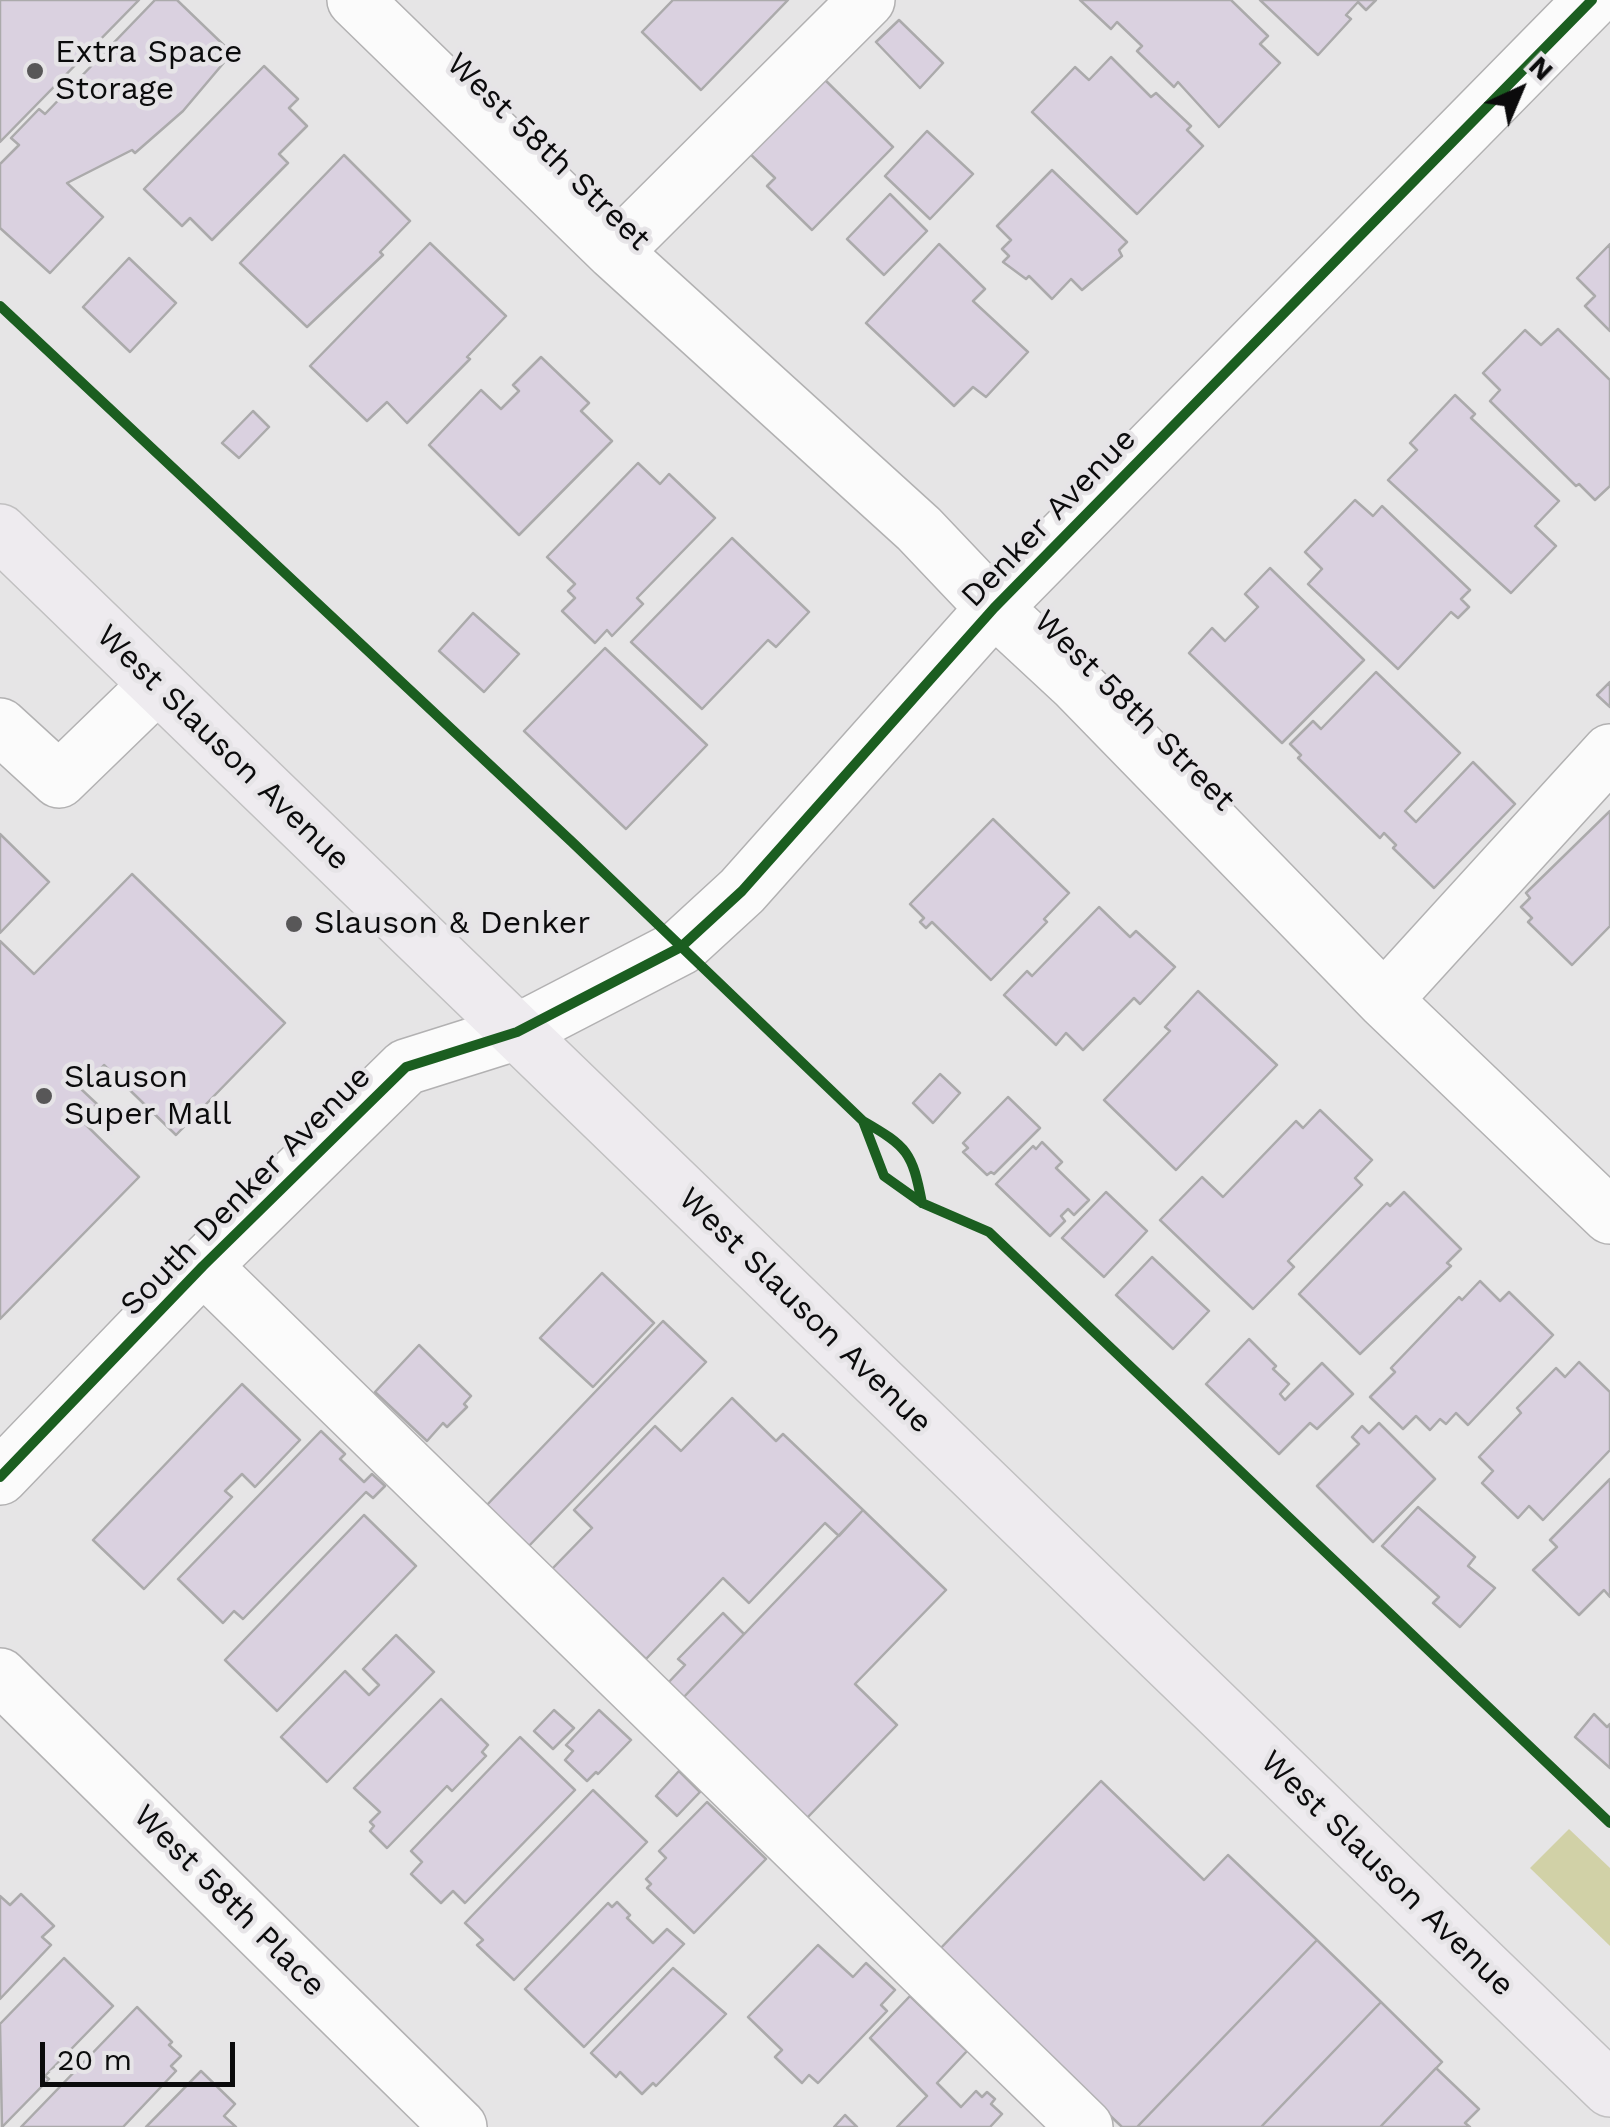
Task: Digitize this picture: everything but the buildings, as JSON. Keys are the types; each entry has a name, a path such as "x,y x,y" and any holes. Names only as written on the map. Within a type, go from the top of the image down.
{"main road":[{"name":"West Slauson Avenue","path":"0,532 1610,2089"}],"street":[{"name":"West 58th Street","path":"355,0 614,252 919,529 1384,1000 1610,1216"},
{"path":"614,252 867,0"},
{"name":"Denker Avenue","path":"517,1032 681,948 742,892 994,608 1592,0"},
{"path":"0,726 59,780 158,685"},
{"path":"1384,1000 1610,752"},
{"name":"South Denker Avenue","path":"0,1478 203,1266 406,1067 517,1032"},
{"path":"203,1266 1085,2127"},
{"name":"West 58th Place","path":"0,1676 458,2127"}],"green space":[{"path":"1569,1829 1610,1868 1610,1946 1530,1868"}],"cycle path":[{"path":"0,1477 203,1266 406,1067 517,1032 681,947 742,891 994,608 1592,0"},
{"path":"0,306 572,842 863,1121 899,1145 911,1161 922,1203"},
{"path":"863,1121 884,1176 922,1203 989,1232 1610,1823"}],"place":[{"name":"Extra Space Storage","path":"35,71"},
{"name":"Slauson & Denker","path":"294,924"},
{"name":"Slauson Super Mall","path":"44,1096"}]}
